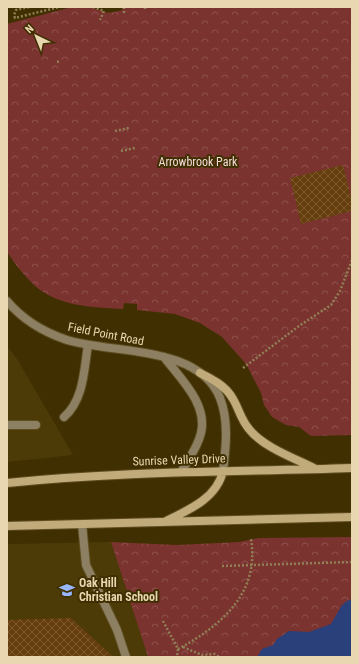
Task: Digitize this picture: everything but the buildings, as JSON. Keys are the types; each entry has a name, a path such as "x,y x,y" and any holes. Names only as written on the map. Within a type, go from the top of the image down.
{"main road":[{"path":"200,372 214,380 228,392 233,398 249,429 259,438 280,451 317,469"},
{"name":"Sunrise Valley Drive","path":"7,483 67,477 181,472 352,468"},
{"path":"163,522 188,510 212,494 221,479 223,471"},
{"path":"7,526 352,517"}],"street":[{"name":"Field Point Road","path":"7,301 19,314 38,328 67,340 88,345 164,357 184,364 200,372 215,389 220,398 226,431 223,471"},
{"path":"64,417 70,412 78,398 88,345"},
{"path":"164,357 191,393 201,416 202,432 200,438 181,472"},
{"path":"7,425 36,425"},
{"path":"82,524 86,564 117,630 126,657"}],"path":[{"path":"29,7 16,10 14,15 15,18 59,7"},
{"path":"93,7 104,11 100,20"},
{"path":"124,7 124,14"},
{"path":"57,62 61,61"},
{"path":"115,131 129,128"},
{"path":"121,151 135,148"},
{"path":"243,368 299,326 331,305 340,291 352,260"},
{"path":"178,649 198,638 220,620 234,607 245,591 252,565 251,539"},
{"path":"222,566 352,562"},
{"path":"163,621 178,649 178,657"},
{"path":"183,647 202,655 215,654 220,657"}],"shaded area":[{"path":"7,346 17,359 73,455 7,462"},
{"name":"Oak Hill Christian School","path":"111,542 148,657 7,657 7,544"}],"green space":[{"name":"Arrowbrook Park","path":"68,7 88,7 104,12 116,12 126,7 352,7 352,435 311,436 299,427 286,425 272,417 264,405 261,393 246,364 222,337 200,323 175,314 137,310 137,304 124,303 123,309 100,308 77,305 55,298 35,286 20,270 7,252 7,24"},
{"path":"352,537 352,657 148,657 111,542 177,545 239,542 259,538"}],"water":[{"path":"352,599 352,657 257,657 262,649 273,645 277,639 289,631 309,632 331,624 342,605"}],"place":[{"name":"Oak Hill Christian School","path":"67,590"}]}
